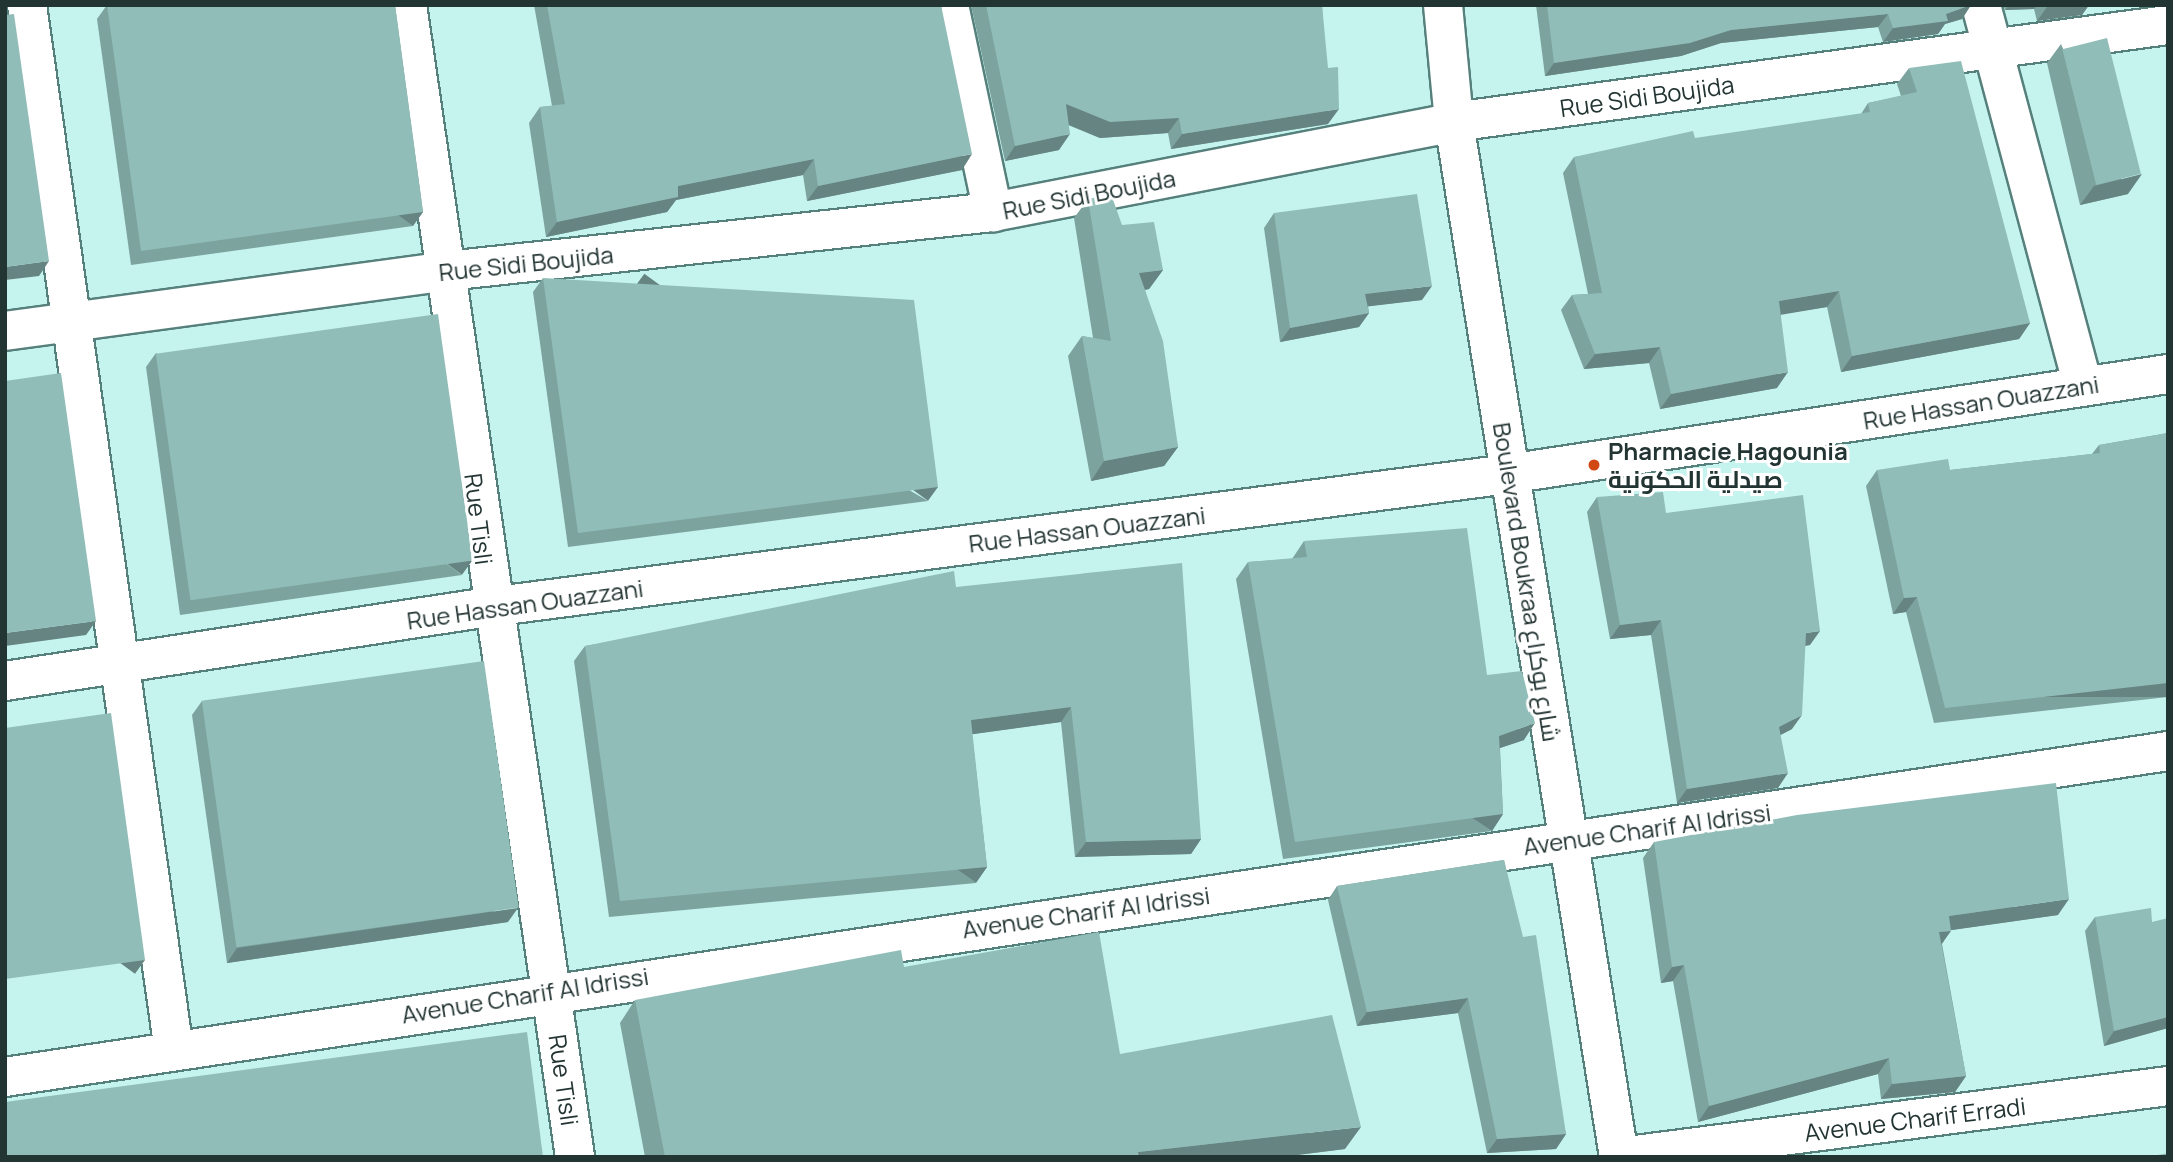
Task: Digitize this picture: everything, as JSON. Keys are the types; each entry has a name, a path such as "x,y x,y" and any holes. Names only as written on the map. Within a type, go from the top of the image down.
{"street":[{"path":"27,5 174,1051"},
{"name":"Rue Tisli","path":"407,5 447,271 490,607 575,1157"},
{"path":"949,5 993,212"},
{"name":"Boulevard Boukraa شارع بوكراع","path":"1443,5 1454,122 1508,474 1620,1157"},
{"path":"1981,5 1996,48 2083,386"},
{"name":"Rue Sidi Boujida","path":"5,331 447,271 993,212 1454,122 2168,25"},
{"name":"Rue Hassan Ouazzani","path":"5,681 490,607 1508,474 2168,374"},
{"name":"Avenue Charif Al Idrissi","path":"5,1077 551,991 2168,751"},
{"name":"Avenue Charif Erradi","path":"1620,1157 2168,1086"}],"building":[{"path":"107,5 395,5 423,212 141,251"},
{"path":"547,5 941,5 972,154 818,186 814,159 678,186 678,197 557,222 540,107 565,104"},
{"path":"986,5 1322,5 1328,68 1338,67 1339,109 1182,134 1179,118 1110,122 1066,104 1070,134 1015,146"},
{"path":"1547,5 1971,5 1946,14 1948,21 1893,28 1888,14 1731,30 1690,43 1554,63"},
{"path":"14,14 49,261 5,267 5,15"},
{"path":"2107,38 2141,174 2096,185 2062,49"},
{"path":"1961,61 2030,323 1852,356 1839,291 1779,301 1788,372 1671,394 1660,347 1595,354 1572,295 1602,293 1574,157 1693,131 1695,138 1870,112 1868,103 1917,92 1909,68"},
{"path":"1111,194 1122,225 1154,222 1163,270 1139,273 1163,341 1178,447 1104,461 1082,336 1111,341 1088,199"},
{"path":"1417,194 1432,286 1365,294 1369,313 1290,328 1274,213"},
{"path":"543,278 914,300 938,487 578,533"},
{"path":"438,314 473,561 190,600 156,354"},
{"path":"61,373 96,621 5,633 5,381"},
{"path":"2168,433 2168,683 1945,708 1917,597 1904,598 1877,470 1948,459 1950,470 2100,453 2099,445"},
{"path":"1663,492 1666,513 1803,495 1820,631 1806,633 1802,715 1779,727 1788,773 1687,789 1661,620 1620,625 1597,497"},
{"path":"1467,528 1487,675 1522,671 1535,723 1499,736 1503,814 1295,842 1248,562 1307,557 1304,541"},
{"path":"1182,563 1201,839 1086,842 1071,707 971,720 987,867 620,901 585,646 954,571 956,587"},
{"path":"484,661 519,908 236,947 202,701"},
{"path":"111,713 145,960 5,979 5,728"},
{"path":"2056,783 2069,899 1949,916 1951,931 1939,932 1966,1076 1892,1084 1889,1058 1709,1106 1684,965 1672,967 1654,842 1797,815"},
{"path":"1504,860 1523,937 1536,935 1566,1134 1497,1139 1468,998 1367,1012 1337,886"},
{"path":"2151,908 2152,922 2168,918 2168,1017 2114,1031 2095,917"},
{"path":"1099,932 1120,1054 1332,1015 1361,1127 1138,1152 1139,1157 665,1157 635,1000 901,950 904,967"},
{"path":"527,1032 543,1157 5,1157 5,1102"},
{"path":"2168,1153 2168,1157 2153,1157 2153,1156"}],"place":[{"name":"Pharmacie Hagounia صيدلية الحكونية","path":"1594,465"}]}
